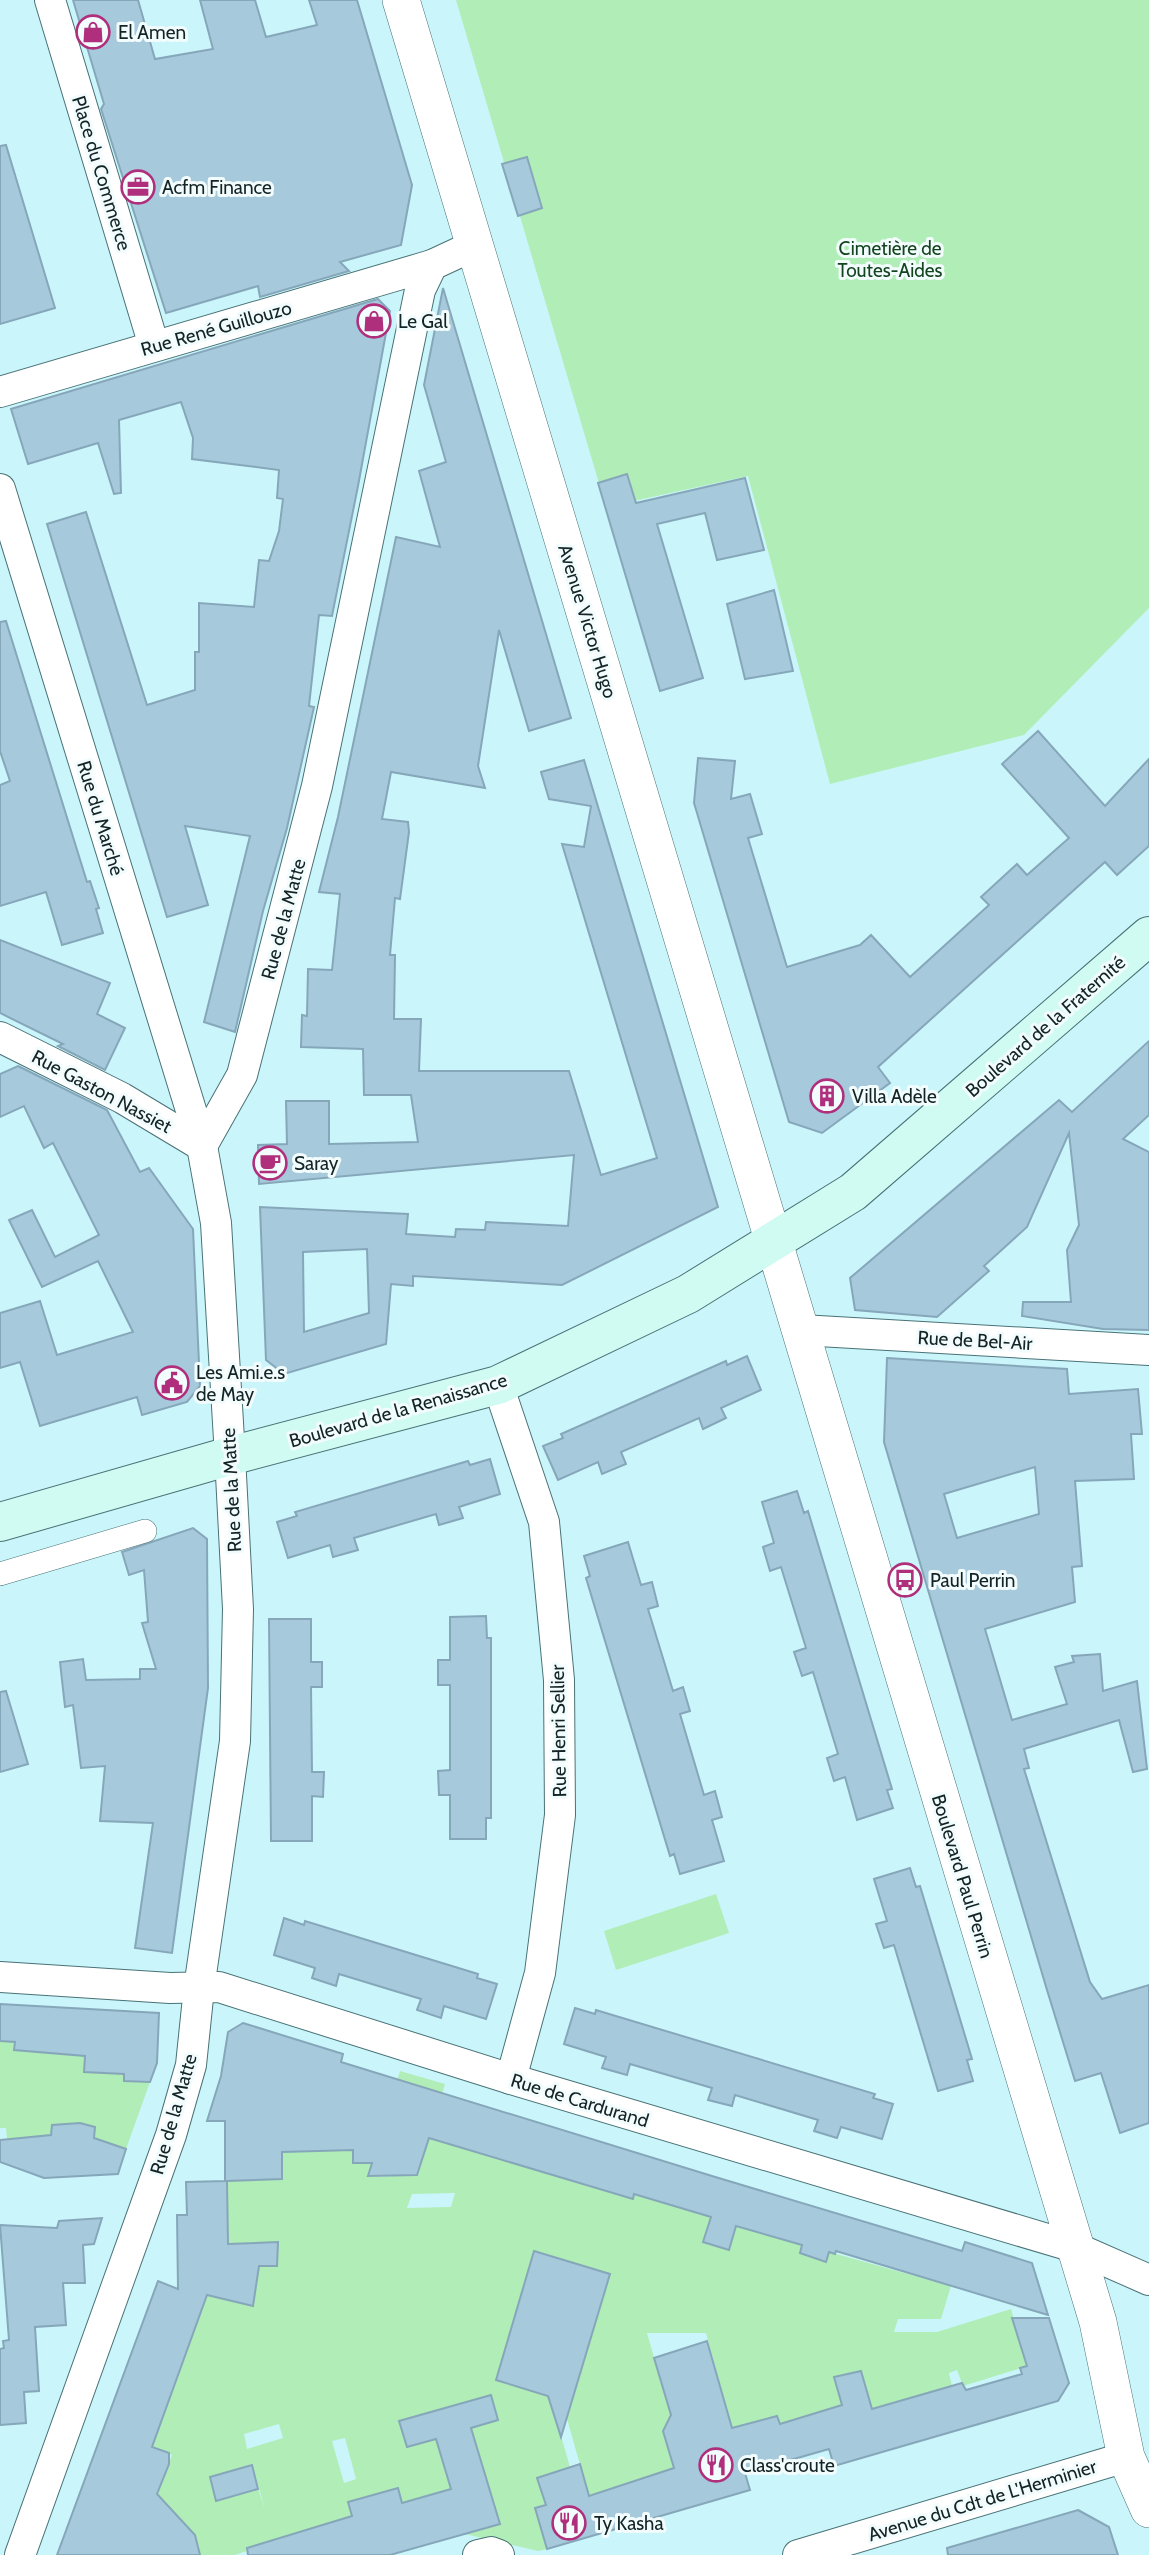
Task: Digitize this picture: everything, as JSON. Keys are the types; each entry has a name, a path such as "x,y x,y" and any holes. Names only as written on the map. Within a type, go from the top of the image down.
{"main road":[{"name":"Boulevard de la Fraternité","path":"775,1243 853,1192 1149,936"},
{"name":"Boulevard de la Renaissance","path":"0,1522 229,1456 498,1385 688,1294 775,1243"}],"street":[{"name":"Place du Commerce","path":"50,0 154,346"},
{"name":"Avenue Victor Hugo","path":"401,0 775,1243"},
{"path":"432,265 475,245"},
{"name":"Rue René Guillouzo","path":"0,392 432,265"},
{"name":"Rue de la Matte","path":"20,2555 171,2135 191,2065 199,1987 235,1741 238,1609 216,1223 202,1146 242,1074 297,865 317,786 411,325 420,290 432,265"},
{"name":"Rue du Marché","path":"0,489 202,1146"},
{"name":"Rue Gaston Nassiet","path":"0,1037 127,1100 202,1146"},
{"name":"Boulevard Paul Perrin","path":"775,1243 1098,2322 1126,2457 1149,2508"},
{"name":"Rue de Bel-Air","path":"801,1331 1149,1350"},
{"name":"Rue Henri Sellier","path":"498,1385 544,1522 559,1680 561,1815 540,1973 510,2079"},
{"path":"0,1574 145,1531"},
{"name":"Rue de Cardurand","path":"0,1977 170,1989 219,1987 510,2079 1074,2247 1149,2280"},
{"name":"Avenue du Cdt de L'Herminier","path":"798,2555 1126,2457"},
{"path":"478,2555 491,2552 499,2555"}],"green space":[{"name":"Cimetière de Toutes-Aides","path":"456,0 1149,0 1149,608 1024,735 830,784 748,476 606,507"},
{"path":"716,1894 729,1933 616,1970 604,1931"},
{"path":"0,2041 15,2042 15,2050 56,2054 85,2041 84,2072 98,2073 99,2061 125,2062 124,2081 150,2082 126,2149 94,2138 95,2127 80,2123 52,2125 51,2135 7,2139 6,2128 0,2128"},
{"path":"400,2071 445,2084 442,2094 408,2131 632,2199 634,2194 712,2214 729,2250 736,2226 951,2286 941,2319 898,2319 894,2332 937,2332 1011,2309 1028,2366 963,2386 957,2370 949,2373 952,2386 872,2409 860,2371 835,2378 860,2417 818,2413 780,2424 777,2417 732,2428 706,2333 647,2333 685,2465 589,2496 567,2419 555,2415 578,2495 538,2478 546,2505 535,2508 547,2549 538,2551 465,2534 500,2523 445,2470 451,2489 402,2503 398,2488 387,2514 343,2518 235,2555 200,2555 195,2535 89,2469 165,2473 172,2455 151,2447 205,2295 253,2306 259,2266 277,2266 277,2242 243,2243 243,2262 226,2263 227,2181 282,2179 282,2151 386,2118","holes":["353,2150 376,2151 421,2165 417,2175 369,2177 372,2163 353,2163","455,2193 451,2207 407,2208 412,2194","534,2251 571,2403 496,2379","491,2395 498,2420 407,2447 399,2421","279,2424 283,2438 247,2449 244,2434","345,2438 356,2479 344,2483 332,2441","252,2464 265,2509 258,2489 216,2500 210,2478"]}],"building":[{"path":"73,0 138,0 155,59 213,49 200,0 255,0 266,37 317,25 309,0 357,0 412,185 401,245 340,262 349,271 260,297 258,286 166,313 101,109 104,104"},
{"path":"6,145 55,308 0,324 0,146"},
{"path":"527,157 542,208 518,216 502,164"},
{"path":"443,288 571,718 529,731 499,630 478,766 485,788 391,772 382,819 408,822 409,832 400,899 395,898 390,955 395,955 394,1019 421,1019 419,1071 569,1071 601,1175 657,1158 562,844 584,847 591,806 549,799 541,772 584,760 718,1207 562,1285 413,1276 413,1286 391,1284 386,1344 284,1374 266,1360 260,1207 408,1214 406,1234 455,1237 456,1229 485,1230 486,1222 568,1226 574,1155 259,1184 258,1145 287,1144 286,1101 329,1101 329,1144 418,1142 411,1095 364,1095 363,1049 301,1047 302,1015 307,1016 308,969 332,970 340,894 319,892 338,817 396,537 440,547 419,471 446,462 424,385","holes":["367,1249 369,1313 304,1332 303,1252"]},
{"path":"378,299 390,311 358,486 332,616 319,615 309,706 314,707 287,828 263,911 235,1032 204,1022 250,836 185,826 208,905 167,917 47,524 86,512 147,705 195,690 195,652 199,652 199,603 254,607 259,560 269,561 279,531 283,499 277,498 279,470 192,459 193,438 181,402 119,420 121,493 114,494 98,443 28,464 11,409"},
{"path":"627,474 636,503 745,478 764,550 717,560 705,513 657,524 703,678 660,691 598,483"},
{"path":"774,590 793,671 745,679 727,604"},
{"path":"6,621 87,882 90,881 99,908 96,909 103,933 62,945 46,892 0,906 0,785 10,781 0,751 0,622"},
{"path":"1038,731 1105,806 1149,759 1149,846 1117,875 1105,862 878,1067 890,1083 822,1133 789,1122 694,803 698,758 735,761 731,799 750,794 762,834 748,838 787,967 860,945 871,935 910,977 989,905 981,897 1017,864 1027,875 1069,838 1002,764"},
{"path":"0,940 110,983 97,1014 125,1028 105,1070 58,1046 63,1044 0,1013"},
{"path":"1149,1041 1149,1115 1123,1139 1149,1152 1149,1330 1103,1329 1022,1316 1023,1302 1071,1302 1067,1250 1079,1225 1069,1133 1027,1227 984,1266 989,1271 937,1317 855,1310 850,1278 1059,1100 1072,1112"},
{"path":"18,1066 107,1110 140,1172 149,1168 193,1229 200,1386 187,1402 142,1415 137,1397 40,1426 20,1362 0,1368 0,1313 40,1301 57,1355 133,1332 98,1261 42,1287 9,1220 32,1210 55,1257 99,1235 53,1143 44,1148 24,1106 0,1117 0,1074"},
{"path":"747,1356 761,1390 721,1408 726,1418 703,1429 699,1418 621,1452 626,1464 602,1474 598,1462 558,1480 543,1446 563,1438 561,1434 726,1361 727,1365"},
{"path":"887,1358 1067,1369 1069,1394 1138,1389 1142,1434 1131,1434 1134,1479 1075,1481 1082,1566 1072,1567 1075,1602 985,1629 1012,1720 1067,1704 1055,1667 1074,1662 1072,1656 1100,1654 1103,1691 1137,1681 1147,1769 1133,1772 1119,1720 1024,1749 1029,1768 1024,1769 1090,1982 1102,1999 1149,1985 1149,2123 1120,2133 1101,2073 1075,2081 884,1442","holes":["1035,1467 1039,1514 957,1538 944,1494"]},
{"path":"490,1459 500,1494 459,1507 463,1518 439,1525 436,1514 354,1538 358,1550 333,1557 330,1545 288,1558 277,1522 297,1516 295,1512 468,1461 470,1465"},
{"path":"797,1491 804,1513 808,1511 892,1789 887,1790 893,1808 857,1820 845,1777 834,1781 827,1758 838,1754 813,1672 802,1676 794,1652 806,1648 781,1567 770,1571 763,1547 774,1543 762,1502"},
{"path":"193,1528 207,1539 208,1688 172,1953 135,1948 153,1823 100,1821 105,1766 81,1768 73,1705 65,1707 60,1662 83,1659 86,1680 140,1679 140,1669 156,1669 142,1623 148,1622 144,1570 129,1575 122,1552"},
{"path":"628,1542 641,1585 652,1582 658,1606 648,1609 673,1691 683,1687 690,1711 680,1714 704,1795 715,1791 722,1817 712,1820 724,1861 680,1874 674,1854 670,1856 586,1578 590,1576 584,1556"},
{"path":"486,1616 487,1638 491,1638 491,1818 486,1818 486,1839 450,1839 450,1795 439,1795 438,1771 450,1770 450,1685 438,1685 438,1660 450,1660 450,1617"},
{"path":"269,1619 311,1619 311,1662 322,1662 322,1687 311,1687 312,1772 324,1772 323,1797 312,1796 312,1841 271,1841"},
{"path":"6,1691 28,1764 0,1772 0,1692"},
{"path":"910,1868 916,1887 920,1886 972,2059 967,2060 973,2081 938,2091 894,1945 884,1948 876,1924 887,1921 874,1879"},
{"path":"284,1918 304,1925 305,1921 478,1974 477,1978 497,1984 486,2019 444,2006 441,2018 417,2010 421,1999 339,1974 336,1986 312,1978 315,1968 274,1955"},
{"path":"0,2004 159,2013 157,2063 150,2082 124,2081 124,2074 84,2072 85,2056 14,2050 15,2042 0,2041"},
{"path":"575,2008 595,2014 596,2010 875,2094 873,2098 893,2104 882,2139 841,2127 837,2138 814,2131 818,2120 735,2095 732,2106 708,2100 712,2088 630,2064 627,2075 602,2068 606,2057 564,2044"},
{"path":"243,2023 343,2054 341,2062 712,2176 962,2251 965,2242 1032,2263 1048,2315 836,2251 835,2254 829,2252 826,2262 800,2253 802,2245 736,2226 729,2250 703,2242 711,2217 634,2194 633,2199 429,2138 417,2175 368,2176 372,2163 353,2163 353,2150 282,2152 282,2179 227,2181 228,2244 278,2242 277,2266 259,2266 253,2306 207,2295 152,2447 169,2453 169,2464 157,2494 195,2535 200,2555 57,2555 158,2281 178,2289 177,2215 187,2215 186,2182 225,2181 225,2121 207,2121 221,2076 228,2032"},
{"path":"80,2123 95,2127 94,2138 126,2149 118,2174 44,2178 0,2162 0,2140 51,2135 52,2125"},
{"path":"102,2218 94,2244 83,2245 85,2283 63,2283 66,2325 35,2327 39,2391 24,2392 26,2423 0,2425 0,2349 4,2348 3,2341 9,2340 0,2225 57,2228 59,2221"},
{"path":"534,2251 610,2274 561,2437 548,2396 496,2380"},
{"path":"1012,2318 1049,2318 1069,2383 1058,2401 834,2466 829,2449 745,2473 750,2490 547,2549 535,2508 546,2505 537,2478 580,2464 589,2496 674,2468 663,2431 671,2415 654,2358 707,2341 732,2428 777,2416 780,2424 842,2405 834,2377 861,2371 872,2409 962,2383 966,2390 1022,2374 1020,2368 1027,2366"},
{"path":"491,2395 498,2420 471,2428 500,2524 390,2555 248,2555 247,2548 352,2516 348,2502 398,2488 402,2503 451,2489 436,2439 407,2447 399,2421"},
{"path":"252,2465 258,2489 216,2501 210,2477"},
{"path":"1078,2510 1109,2527 1118,2555 948,2555 947,2548"}],"place":[{"name":"El Amen","path":"93,32"},
{"name":"Acfm Finance","path":"138,187"},
{"name":"Le Gal","path":"374,321"},
{"name":"Villa Adèle","path":"827,1096"},
{"name":"Saray","path":"270,1163"},
{"name":"Les Ami.e.s de May","path":"172,1383"},
{"name":"Paul Perrin","path":"905,1580"},
{"name":"Class'croute","path":"716,2465"},
{"name":"Ty Kasha","path":"569,2523"}]}
